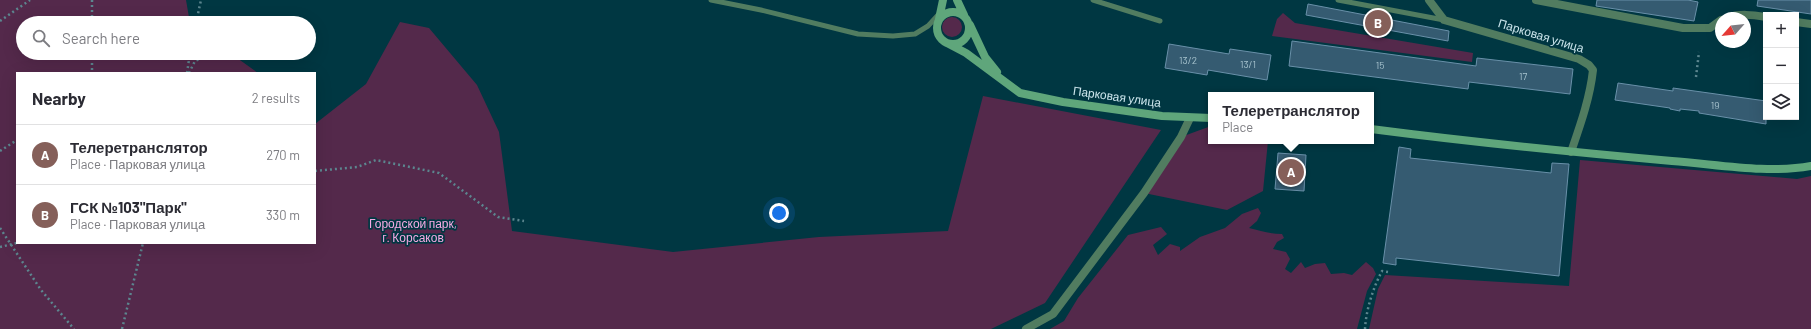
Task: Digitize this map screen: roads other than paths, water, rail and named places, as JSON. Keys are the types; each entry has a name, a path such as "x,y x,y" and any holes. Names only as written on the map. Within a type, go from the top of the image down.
{"street":[{"path":"943,0 937,31 940,38 947,43 954,45 962,43 967,38 970,30 969,23 957,0"},
{"path":"1429,0 1444,20"},
{"path":"1536,0 1682,28 1710,28 1715,24"},
{"path":"939,17 954,12 964,15"},
{"path":"1751,16 1763,18"},
{"name":"Парковая улица","path":"1444,20 1579,58 1589,65 1593,70 1592,78 1584,115 1571,152"},
{"path":"1799,22 1811,24"},
{"name":"Парковая улица","path":"969,23 985,57 991,66 1020,92"},
{"name":"Парковая улица","path":"947,43 966,53 1020,92 1063,102 1190,118 1208,118"},
{"path":"1026,329 1053,314 1144,193 1181,137 1190,118"},
{"path":"1374,130 1405,135 1571,152 1755,167 1797,168 1811,166"}],"lane":[{"path":"711,0 761,10 858,34 893,36 915,34 939,17"},
{"path":"1093,0 1160,21"},
{"path":"1338,0 1444,20"}],"place":[{"name":"ГСК №103\"Парк\"","path":"1378,23"},
{"name":"Телеретранслятор","path":"1291,172"}],"park label":[{"name":"Городской парк, г. Корсаков","path":"413,231"}]}
